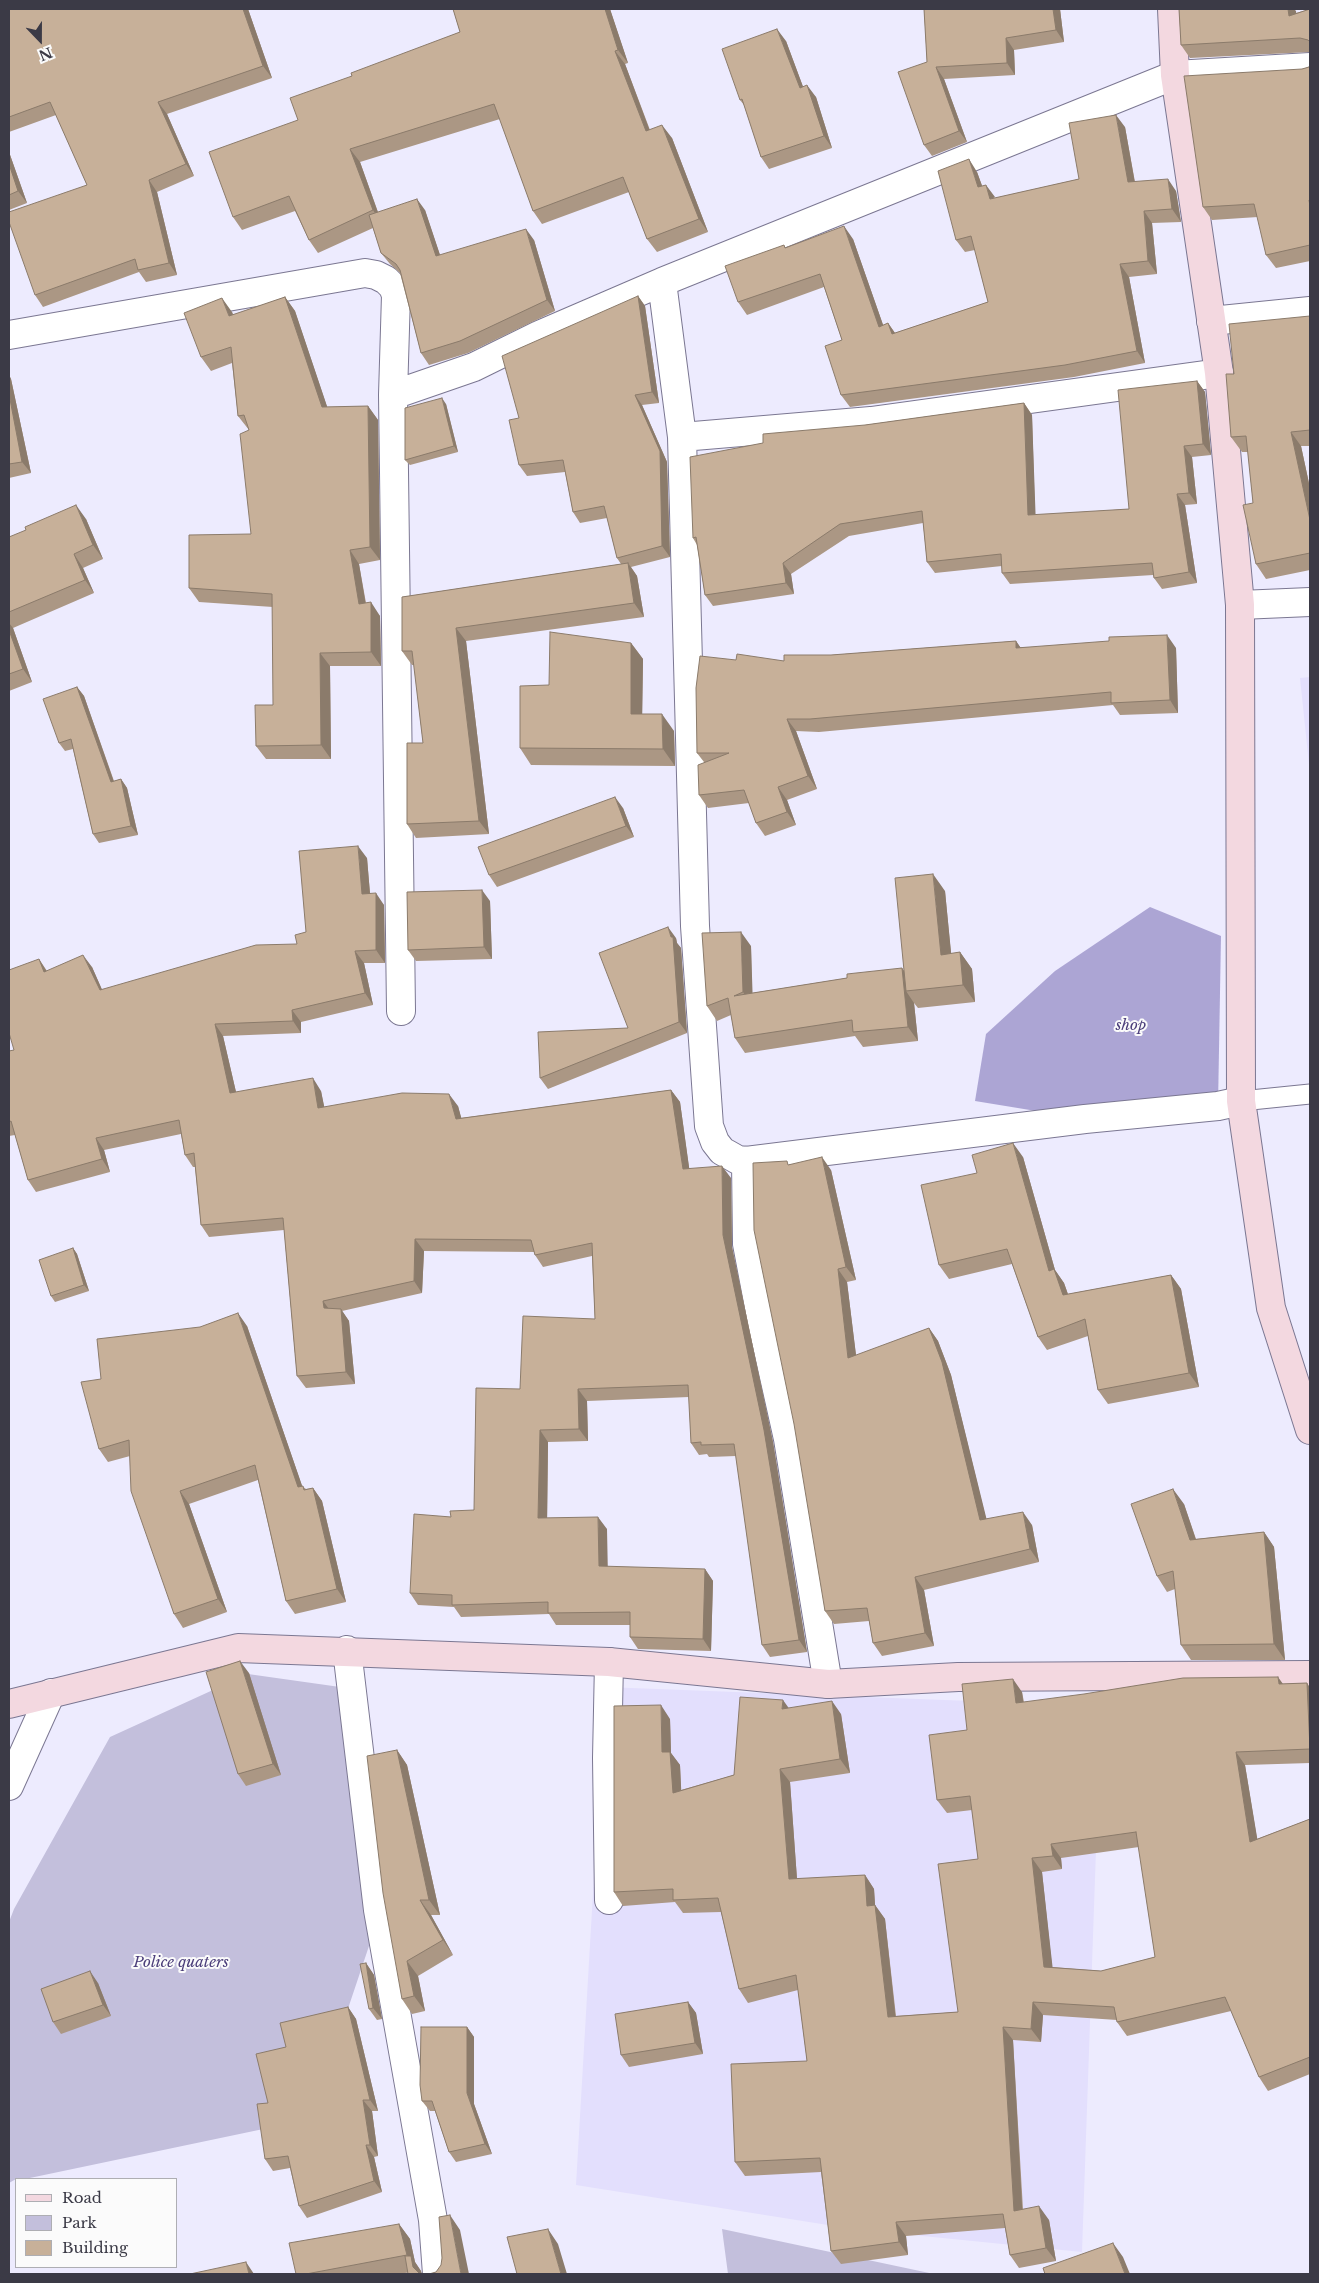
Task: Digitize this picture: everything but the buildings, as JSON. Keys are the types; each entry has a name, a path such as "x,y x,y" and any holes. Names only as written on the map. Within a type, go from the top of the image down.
{"street":[{"path":"1172,9 1175,75 1219,373 1240,606 1241,1101 1271,1308 1310,1430"},
{"path":"393,395 474,367 539,335 662,282 1175,75 1310,67"},
{"path":"9,335 365,273 376,274 386,280 396,295 393,395 401,1011"},
{"path":"662,282 682,437 695,926 709,1126 715,1142 722,1151 738,1160 746,1161 1076,1120 1218,1106 1241,1101"},
{"path":"1211,322 1310,312"},
{"path":"682,437 871,422 1219,373"},
{"path":"1240,606 1310,602"},
{"path":"746,1161 747,1244 762,1323 788,1439 828,1684"},
{"path":"9,1704 51,1692 238,1648 347,1650 610,1662 828,1684 958,1677 1310,1675"},
{"path":"347,1650 378,1910 433,2220 436,2274"},
{"path":"609,1900 607,1758 610,1662"},
{"path":"9,1786 51,1692"}],"lane":[{"path":"1241,1101 1310,1094"}],"shaded area":[{"path":"1310,677 1310,774 1300,678"},
{"path":"605,1687 1101,1706 1082,2252 853,2229 576,2185"}],"green space":[{"name":"shop","path":"1150,907 1221,936 1218,1106 1085,1119 975,1101 986,1034 1055,971"},
{"name":"Police quaters","path":"248,1674 340,1687 371,1940 311,2119 30,2178 15,2178 9,2183 9,1922 14,1909 110,1737"},
{"path":"722,2229 934,2274 728,2274"}]}
